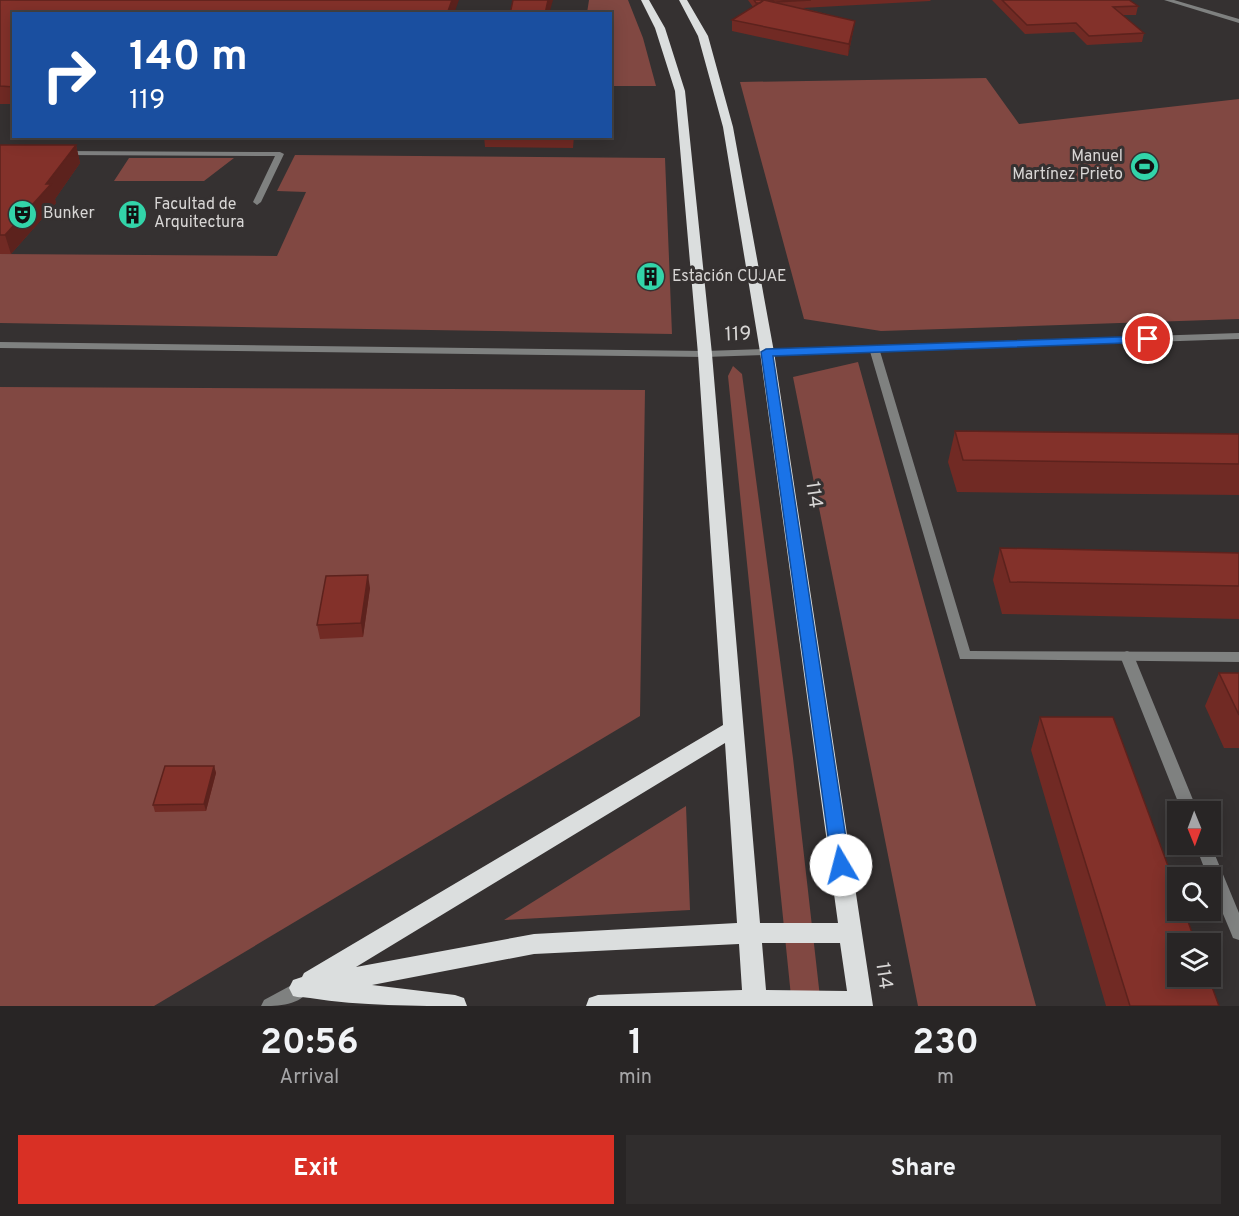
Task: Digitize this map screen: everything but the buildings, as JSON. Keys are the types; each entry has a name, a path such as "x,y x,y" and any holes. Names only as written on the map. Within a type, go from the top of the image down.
{"highway":[{"path":"645,0 660,28 680,91 705,354 732,729 755,1004"},
{"name":"114","path":"683,0 703,36 728,127 766,352 861,1004"},
{"path":"301,988 732,729"},
{"path":"301,988 534,944 749,933 851,933"},
{"path":"301,988 455,1006"},
{"path":"598,1006 697,1001 755,1004 861,1004"}],"street":[{"path":"1167,0 1239,21"},
{"path":"47,153 280,153 257,202"},
{"name":"119","path":"0,345 705,354 1239,336"},
{"path":"874,348 965,656 1239,657"},
{"path":"1127,656 1186,801"},
{"path":"1207,855 1239,933"},
{"path":"270,1006 301,988"}],"shaded area":[{"path":"589,0 628,0 643,38 656,86 612,86 612,12 587,12"},
{"path":"986,78 1019,124 1239,99 1239,319 881,331 804,319 740,82"},
{"path":"295,155 665,158 672,334 0,323 0,254 277,256 306,192 277,191"},
{"path":"129,158 234,158 204,181 114,181"},
{"path":"858,362 1036,1006 918,1006 793,377"},
{"path":"733,366 742,374 793,758 821,1006 792,1006 728,376"},
{"path":"0,387 645,390 640,716 154,1006 0,1006"},
{"path":"686,806 690,910 504,920"}],"place":[{"name":"Manuel Martínez Prieto","path":"1144,166"},
{"name":"Bunker","path":"22,214"},
{"name":"Facultad de Arquitectura","path":"133,214"},
{"name":"Estación CUJAE","path":"651,277"}],"route":[{"path":"841,865 766,352 1148,339"}]}
